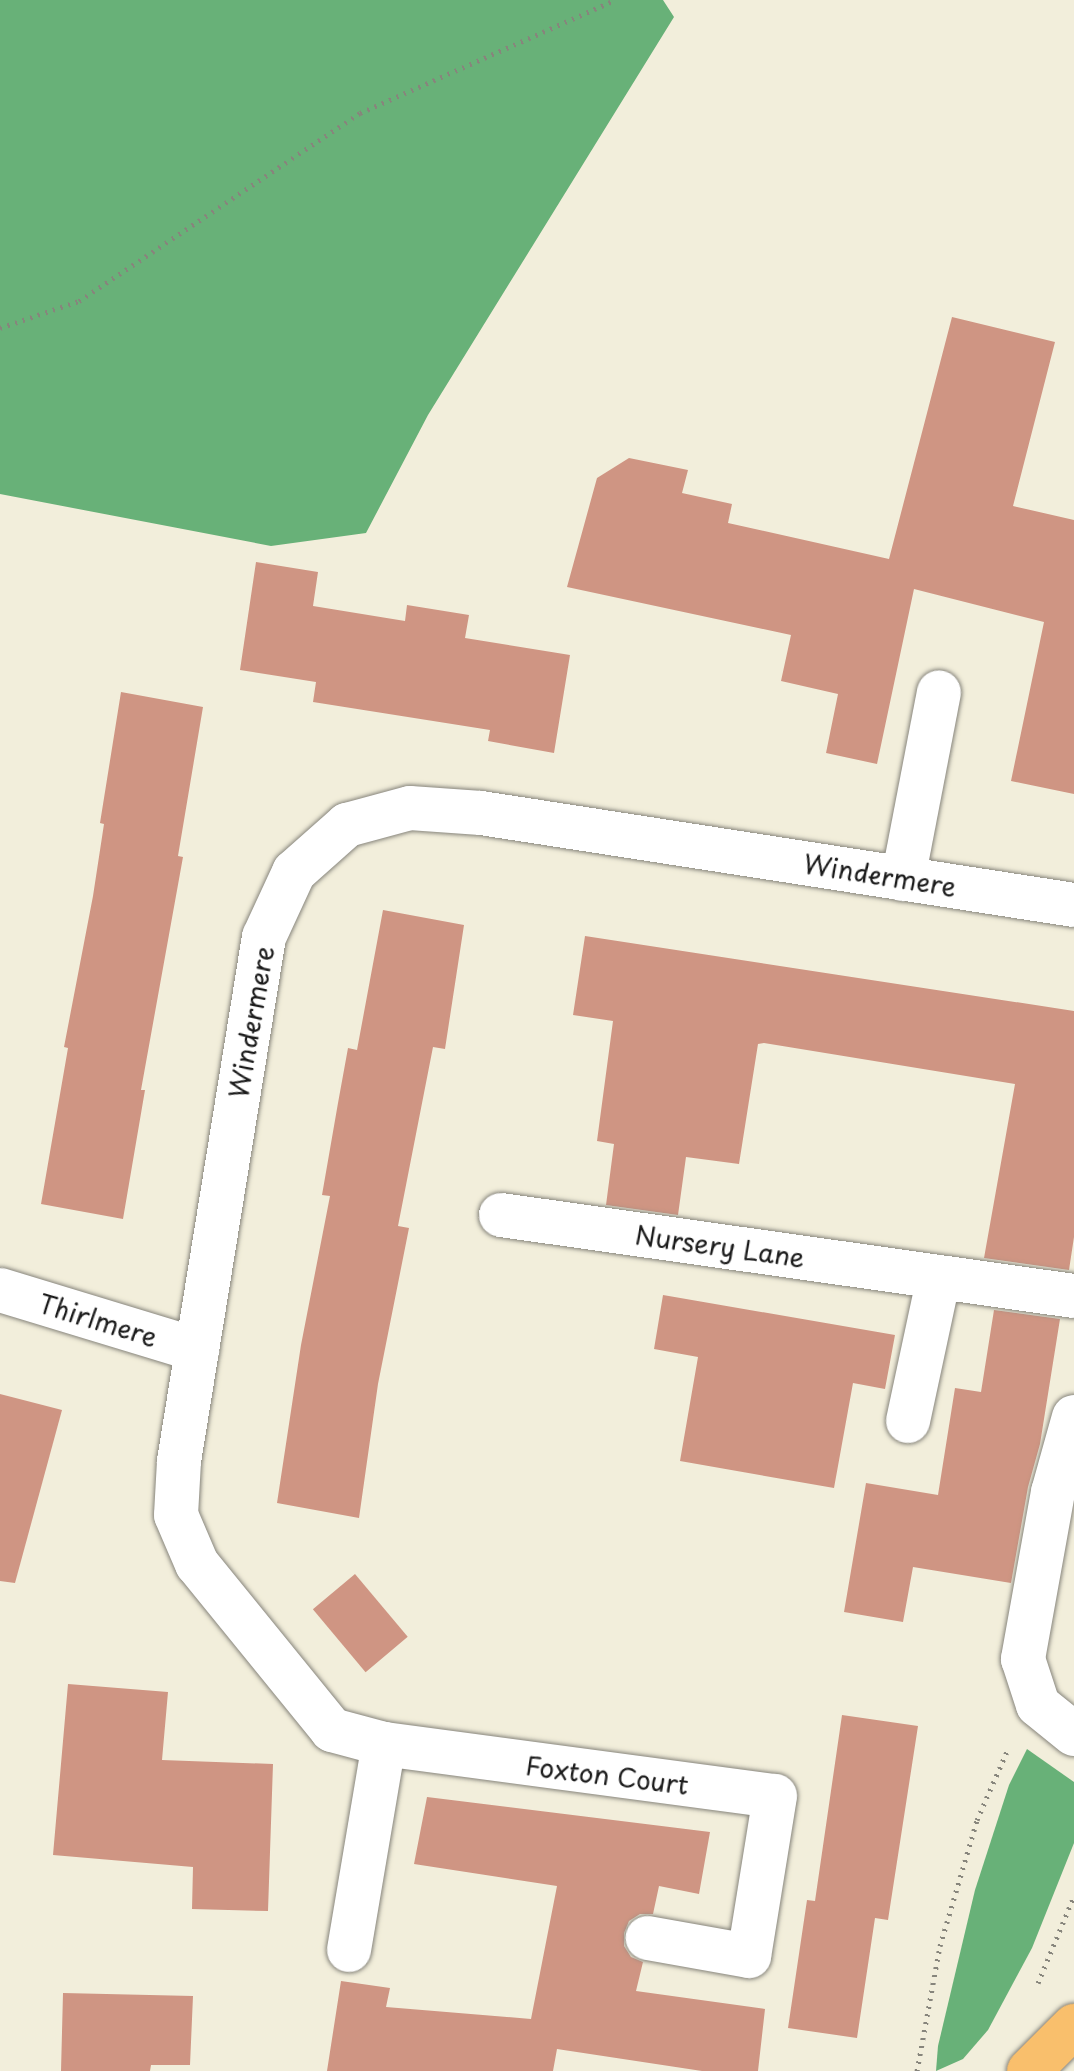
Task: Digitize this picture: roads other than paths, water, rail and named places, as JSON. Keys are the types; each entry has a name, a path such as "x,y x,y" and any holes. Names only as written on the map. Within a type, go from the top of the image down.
{"highway":[{"path":"1029,2071 1074,2026"}],"street":[{"path":"903,879 939,692"},
{"name":"Windermere","path":"384,1744 332,1730 197,1564 176,1515 179,1461 264,937 294,872 347,825 410,808 481,813 1074,905"},
{"name":"Nursery Lane","path":"501,1215 1074,1296"},
{"path":"908,1421 939,1277"},
{"name":"Thirlmere","path":"0,1290 197,1350"},
{"path":"1074,1417 1053,1492 1023,1659 1038,1705 1074,1734"},
{"path":"349,1950 384,1744"},
{"name":"Foxton Court","path":"384,1744 407,1750 775,1796 749,1956 648,1938"}]}
